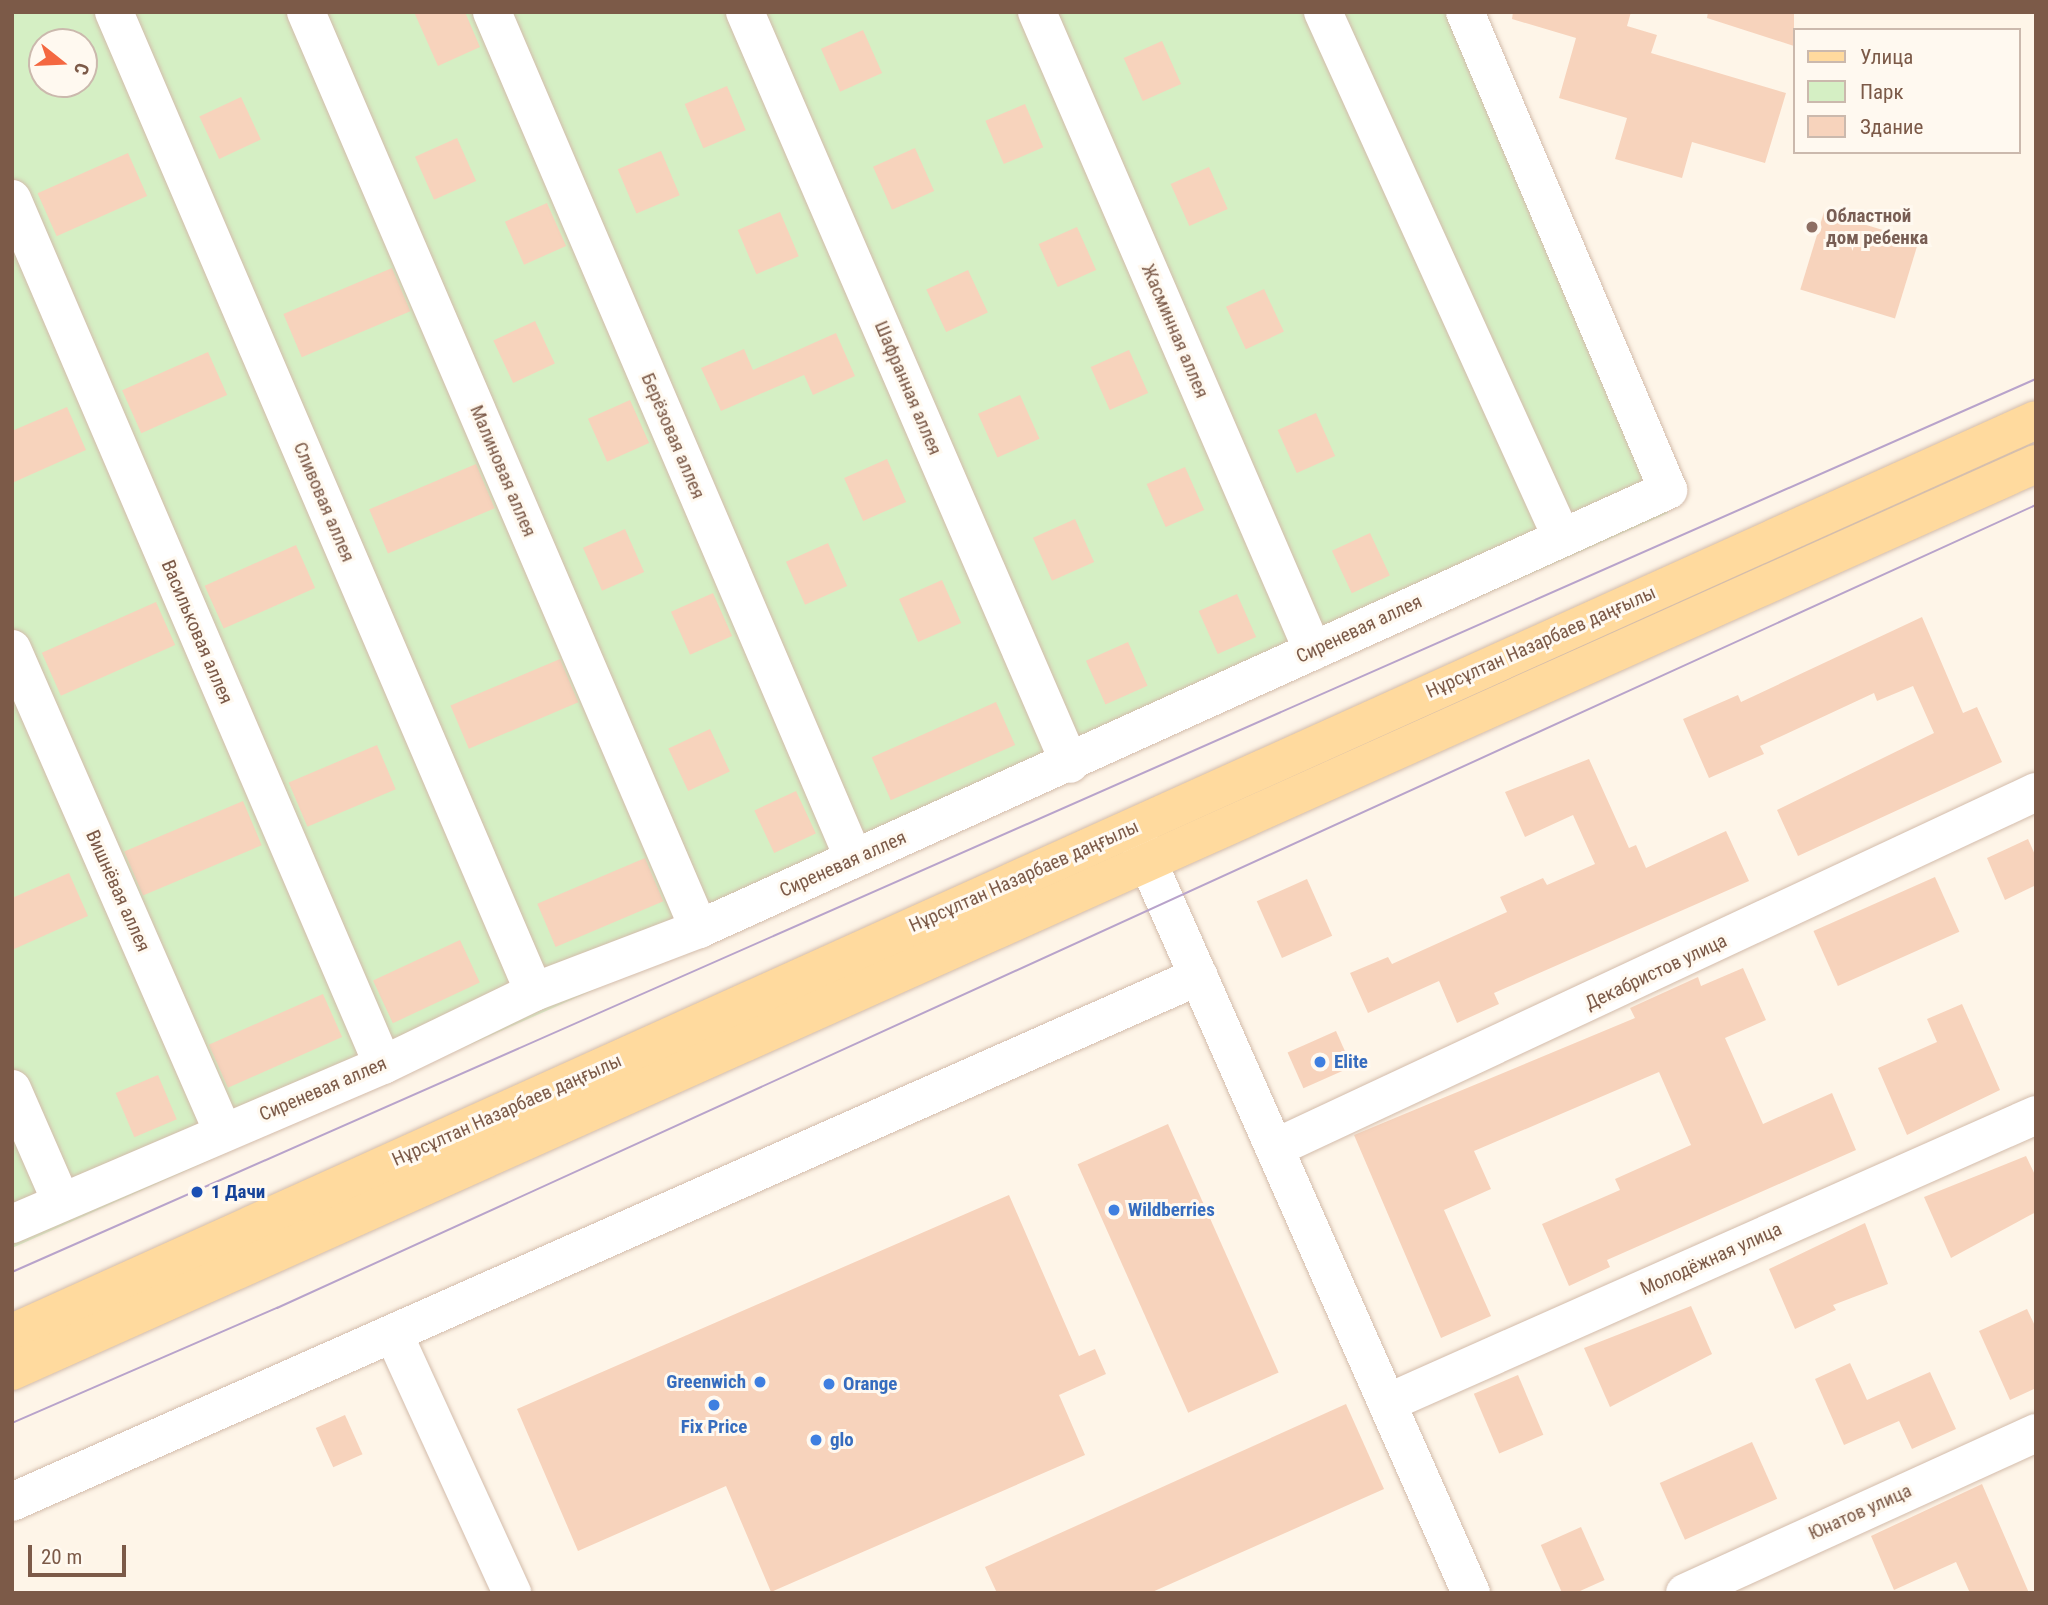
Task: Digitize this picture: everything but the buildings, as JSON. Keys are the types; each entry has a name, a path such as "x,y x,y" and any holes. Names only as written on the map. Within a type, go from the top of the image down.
{"main road":[{"name":"Нұрсұлтан Назарбаев даңғылы","path":"12,1371 2036,420"},
{"name":"Нұрсұлтан Назарбаев даңғылы","path":"12,1333 1140,843 2036,464"}],"street":[{"name":"Сливовая аллея","path":"114,12 534,992"},
{"name":"Малиновая аллея","path":"306,12 699,929"},
{"name":"Берёзовая аллея","path":"492,12 854,859"},
{"name":"Шафранная аллея","path":"745,12 1070,764"},
{"name":"Жасминная аллея","path":"1037,12 1313,651"},
{"path":"1324,12 1561,536"},
{"name":"Сиреневая аллея","path":"12,1223 383,1065 534,992 699,929 1070,764 1561,536 1668,490 1465,12"},
{"name":"Васильковая аллея","path":"12,199 383,1065"},
{"name":"Вишнёвая аллея","path":"12,649 223,1132"},
{"name":"Декабристов улица","path":"1275,1148 2036,792"},
{"path":"1140,843 1471,1593"},
{"path":"12,1502 1199,976"},
{"path":"12,1088 61,1201"},
{"name":"Молодёжная улица","path":"1387,1403 2036,1115"},
{"path":"394,1335 512,1593"},
{"name":"Юнатов улица","path":"1685,1593 2036,1433"}],"green space":[{"path":"12,12 1455,12 1668,513 12,1248"}],"tram line":[{"path":"12,1272 2036,379"},
{"path":"12,1423 277,1308 2036,505"}],"place":[{"name":"Областной дом ребенка","path":"1812,227"},
{"name":"Elite","path":"1320,1062"},
{"name":"1 Дачи","path":"197,1192"},
{"name":"Wildberries","path":"1114,1210"},
{"name":"Greenwich","path":"760,1382"},
{"name":"Orange","path":"829,1384"},
{"name":"Fix Price","path":"714,1405"},
{"name":"glo","path":"816,1440"}]}
